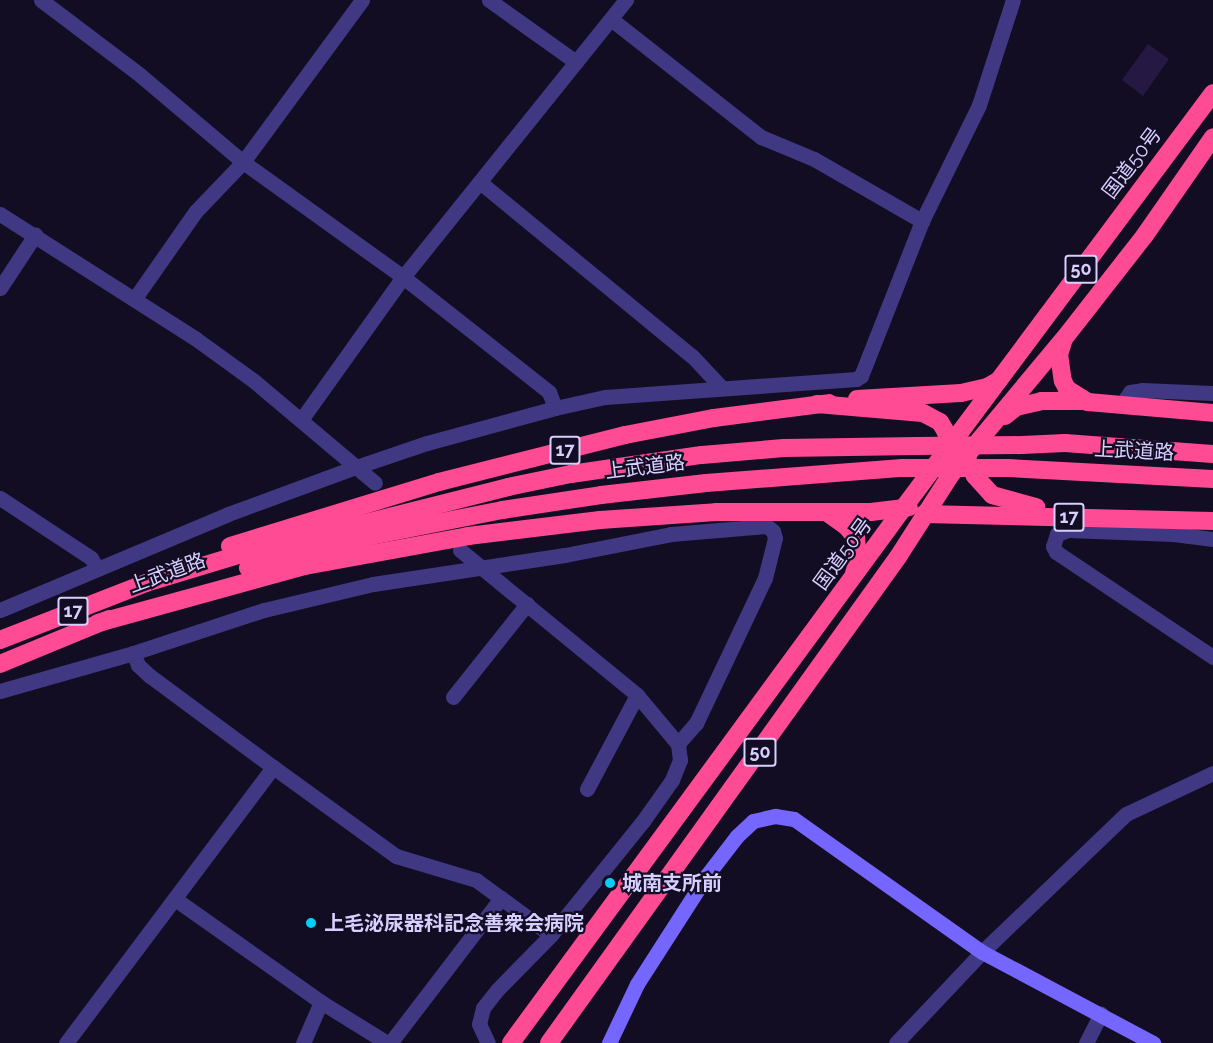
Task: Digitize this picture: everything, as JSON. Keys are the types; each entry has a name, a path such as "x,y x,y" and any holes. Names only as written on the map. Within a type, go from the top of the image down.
{"highway":[{"name":"国道50号","path":"511,1043 849,586 902,510 1213,93"},
{"name":"50","path":"549,1043 898,557 952,473 1063,340 1144,236 1213,137"},
{"path":"1063,340 1059,354 1063,381 1067,389 1088,402"},
{"name":"17","path":"146,583 265,534 439,482 665,426 855,399 961,393 987,387 998,381"},
{"path":"990,428 1016,407 1041,400 1126,404 1213,413"},
{"name":"17","path":"817,404 923,413 940,422 950,446 952,473"},
{"path":"964,428 965,458 975,476 992,495 1026,505 1073,511 1080,518"},
{"name":"上武道路","path":"0,640 146,583 324,531 571,474 738,451 832,446 1065,443 1213,454"},
{"name":"上武道路","path":"0,664 182,589 244,569 371,536 439,522 642,490 902,468 1008,468 1213,479"},
{"path":"902,510 925,497 952,473"},
{"name":"17","path":"98,623 247,580 421,543 600,520 716,512 902,510"},
{"path":"826,512 846,526 856,538 858,561 849,586"},
{"name":"17","path":"924,514 979,513 1080,518 1151,526 1213,521"}],"street":[{"path":"41,0 140,75 243,162 403,277 549,392 555,408"},
{"path":"135,298 196,211 243,162 362,0"},
{"path":"489,0 576,62"},
{"path":"301,420 403,277 481,183 626,0"},
{"path":"0,610 228,514 356,467 427,443 555,408 605,397 856,379 861,376 922,221 978,105 1013,0"},
{"path":"611,19 761,136 814,159 922,221"},
{"path":"481,183 693,357 722,388"},
{"path":"0,214 135,298 254,381 375,483"},
{"path":"0,288 35,235"},
{"path":"1126,404 1126,398 1130,392 1142,390 1213,393"},
{"path":"0,498 91,558 97,568"},
{"path":"1213,539 1151,526 1068,530 1057,534 1053,546 1056,552 1213,657"},
{"path":"0,691 264,610 373,584 478,566 565,555 686,531 752,527 771,529 775,538 765,578 696,723 678,744"},
{"path":"460,550 637,695 678,744 680,760 672,780 643,821 551,935 497,990 483,1008 479,1024 488,1043"},
{"path":"453,697 527,604"},
{"path":"133,652 138,665 150,676 396,856 476,880 551,935"},
{"path":"587,789 637,695"},
{"path":"66,1043 273,767"},
{"path":"896,1043 982,952 1126,814 1213,773"},
{"path":"609,1043 637,984 708,875 737,836 753,821 775,816 794,819 982,952 1153,1043"},
{"path":"175,899 321,1002 389,1043 501,898"},
{"path":"303,1043 321,1002"},
{"path":"1086,1043 1101,1014"}],"building":[{"path":"1148,44 1169,59 1143,96 1122,80"}],"place":[{"name":"城南支所前","path":"610,883"},
{"name":"上毛泌尿器科記念善衆会病院","path":"311,923"}]}
